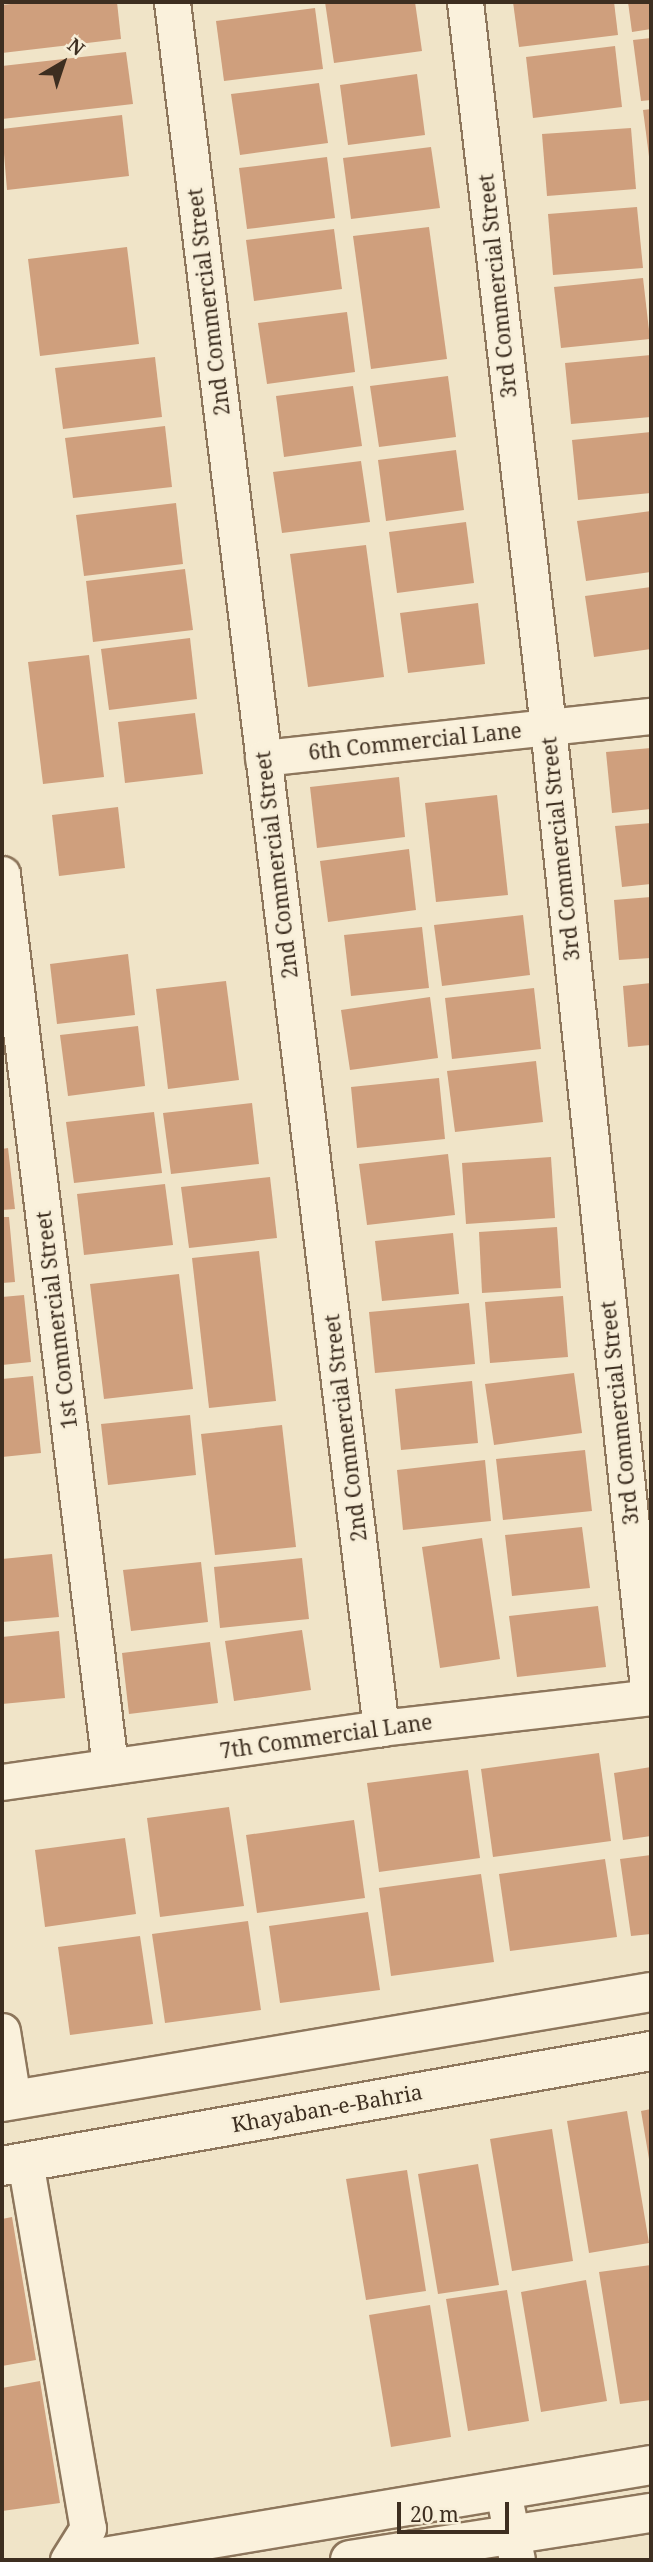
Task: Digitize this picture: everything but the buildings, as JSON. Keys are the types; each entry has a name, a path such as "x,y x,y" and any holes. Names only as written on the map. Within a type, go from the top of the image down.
{"main road":[{"path":"8,2101 651,1992"},
{"name":"Khayaban-e-Bahria","path":"13,2163 651,2051"},
{"path":"97,2551 503,2491 651,2465"},
{"path":"350,2560 514,2547 651,2513"}],"street":[{"name":"2nd Commercial Street","path":"172,2 381,1728"},
{"name":"3rd Commercial Street","path":"465,2 548,727 650,1697"},
{"name":"6th Commercial Lane","path":"262,758 651,716"},
{"name":"1st Commercial Street","path":"2,874 110,1766"},
{"name":"7th Commercial Lane","path":"2,1782 381,1728 650,1697"},
{"path":"2,2031 8,2101"},
{"path":"13,2163 97,2551 68,2560"},
{"path":"503,2491 514,2547"}]}
